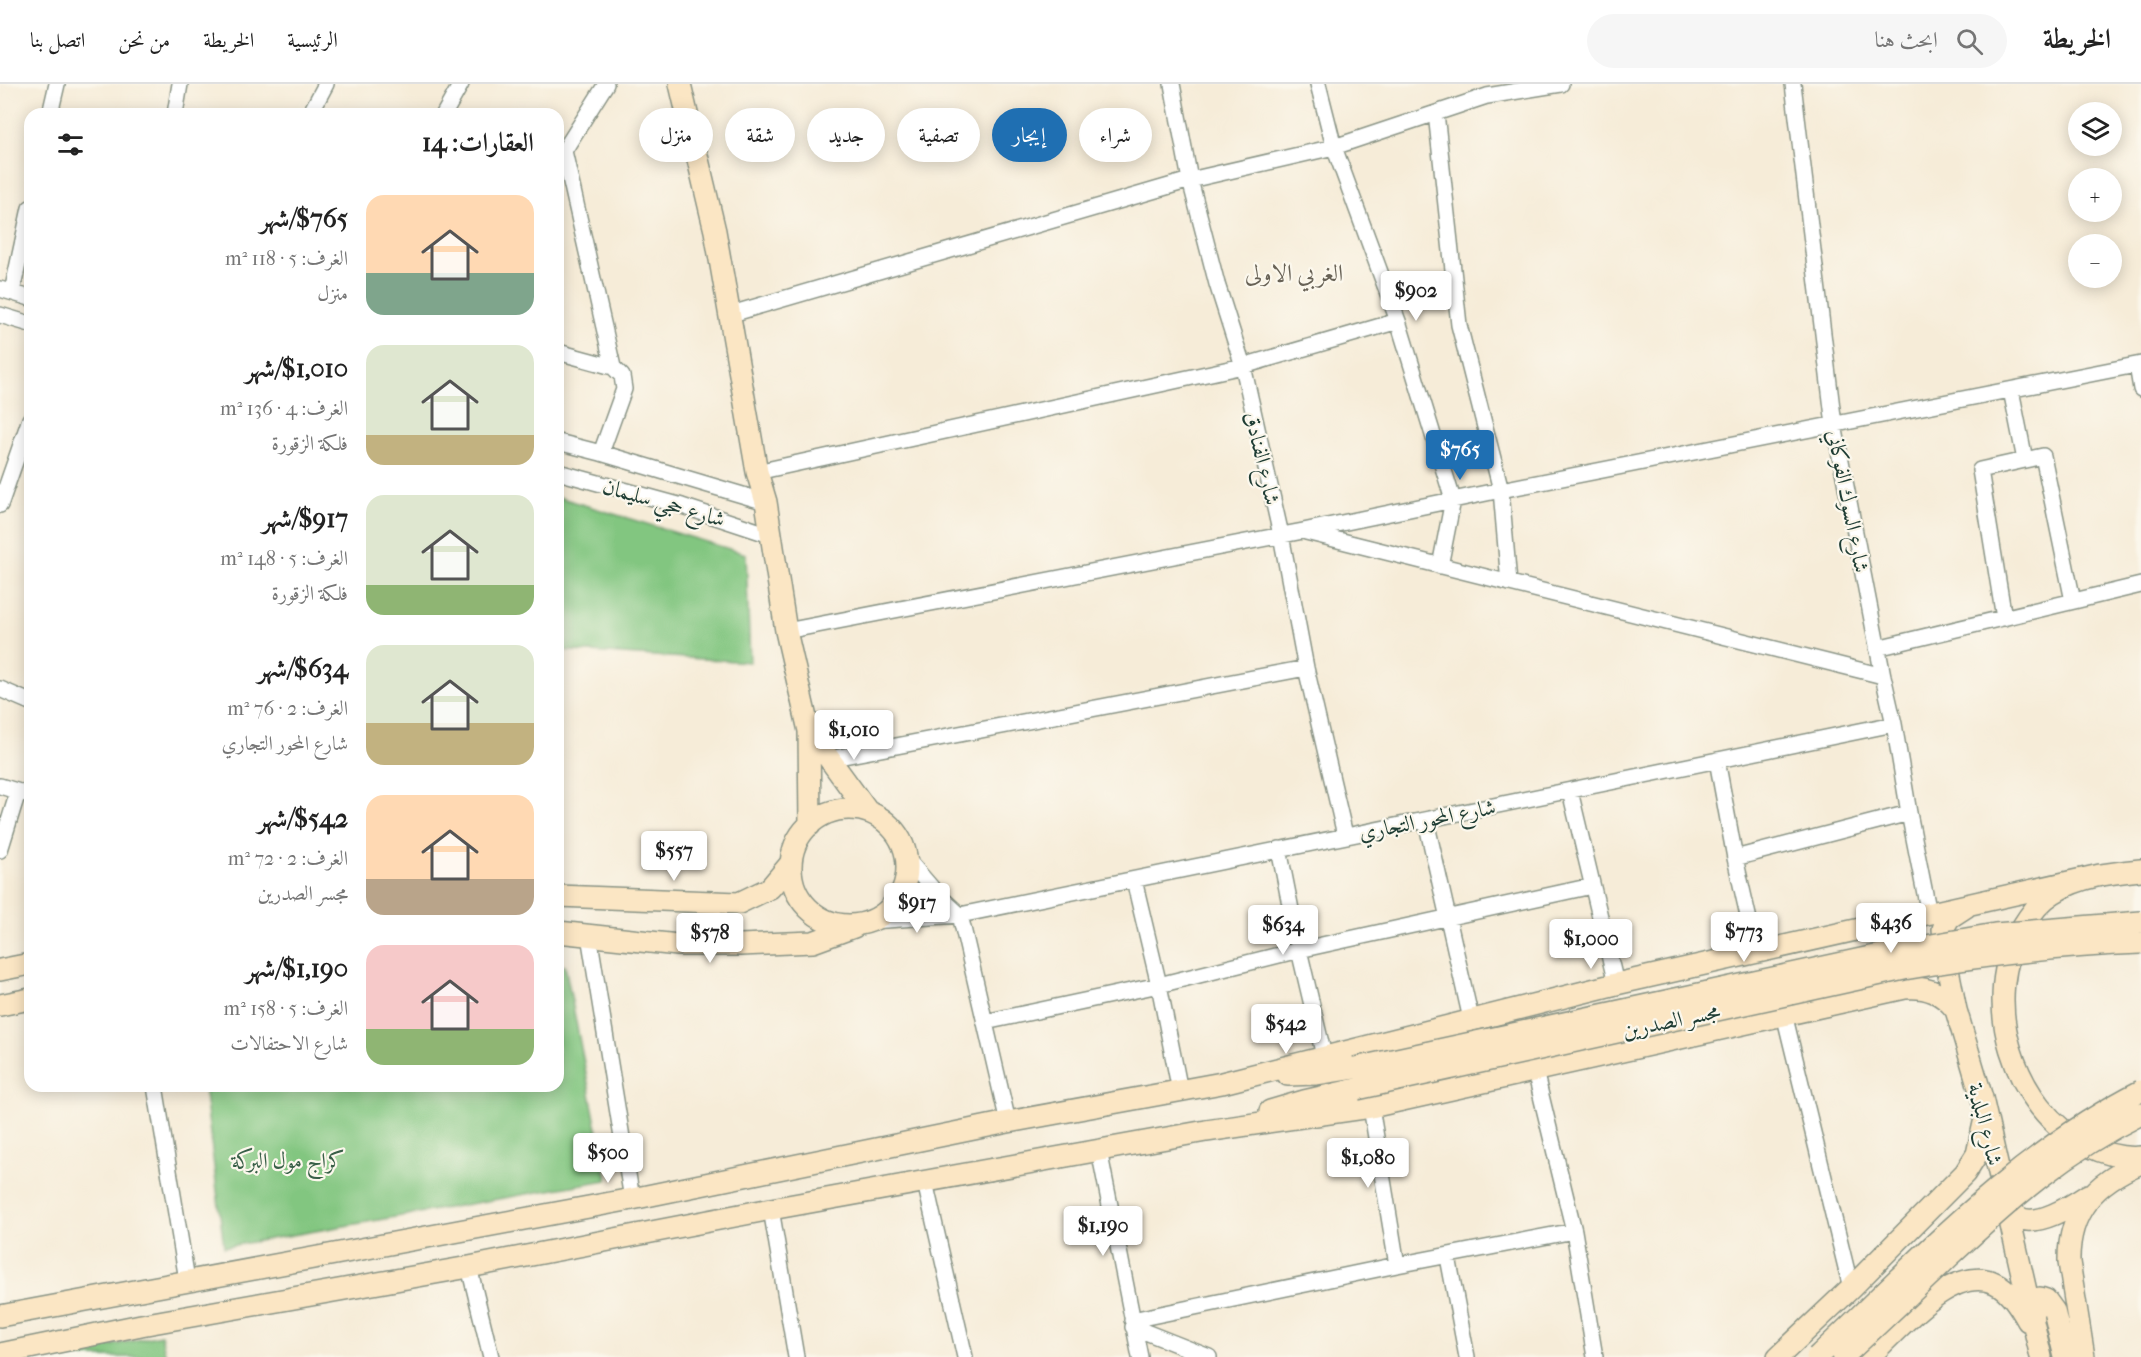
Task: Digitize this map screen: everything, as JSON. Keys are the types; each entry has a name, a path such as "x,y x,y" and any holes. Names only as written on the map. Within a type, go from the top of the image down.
{"main road":[{"path":"680,84 715,231 757,472 766,502 786,631 809,730 810,825"},
{"path":"809,730 868,812"},
{"path":"564,933 678,945 740,945 813,942 863,924 890,909 901,894 907,877 907,859 900,839 887,823 868,812 848,809 827,813 810,825 797,842 791,863 793,882 801,900 814,914 831,923 863,924"},
{"path":"564,896 739,903 770,888 791,863"},
{"path":"0,1316 632,1199 1008,1122 1222,1083 1471,1019 1756,951 2100,874 2141,870"},
{"path":"2100,874 2070,884 2053,893 2030,916 2007,962 2003,996 2004,1013 2010,1047 2022,1078 2039,1108 2048,1118 2070,1136 2094,1149 2121,1157 2141,1157"},
{"name":"شارع البلدية","path":"1972,904 1949,918 1943,929 1945,954 1956,1010 1982,1098 2040,1352"},
{"name":"مجسر الصدرين","path":"1206,1131 1304,1101 1356,1079 1903,950 1995,933 2141,922"},
{"path":"1825,936 1851,935 1863,943 1871,955 1874,969 1873,983 1868,991 1846,1001"},
{"name":"مجسر الصدرين","path":"1222,1083 1278,1075 1317,1074 1356,1079 1904,969 2032,950 2141,943"},
{"path":"0,970 24,965"},
{"path":"0,1354 141,1325 469,1267 771,1209 1206,1131 1371,1107 1784,1014 1915,987 1934,991 1950,1002 1956,1010"},
{"path":"0,1005 24,1000"},
{"path":"1816,1357 2013,1173 2078,1127 2141,1091"},
{"path":"1778,1357 1851,1288 1965,1173 1977,1154 1981,1140 1984,1123 1982,1098"},
{"path":"1843,1357 1996,1213 2038,1177 2087,1144 2141,1114"},
{"path":"2002,1187 2016,1216 2024,1220 2034,1220 2068,1207 2141,1163"},
{"path":"2084,1357 2069,1249 2073,1224 2085,1202 2108,1181"},
{"path":"1869,1357 1941,1292 1958,1282 1975,1278 1994,1282 2006,1290 2024,1314 2040,1352"},
{"path":"2033,1322 2033,1305 2037,1299 2043,1298 2054,1311 2065,1357"}],"street":[{"path":"51,108 57,84"},
{"path":"176,108 180,84"},
{"path":"313,108 326,84"},
{"path":"447,108 461,84"},
{"path":"564,150 606,84"},
{"name":"شارع الفنادق","path":"1172,84 1190,180 1217,285 1243,366 1281,535 1306,668 1345,835"},
{"path":"1318,84 1334,147 1398,321 1453,500 1440,566"},
{"path":"728,315 1190,180 1334,147 1487,96 1561,84"},
{"name":"شارع السوك الفوكاني","path":"1793,84 1834,424 1894,724 1929,914"},
{"path":"1436,113 1459,325 1500,490 1509,583"},
{"path":"564,167 613,368"},
{"path":"24,229 6,291 24,296"},
{"path":"0,315 24,322"},
{"path":"757,472 1243,366 1398,321"},
{"path":"564,354 613,368 622,376 624,390 601,453"},
{"path":"786,631 1303,531 2139,364 2141,388"},
{"path":"2011,390 2025,460"},
{"path":"0,504 7,462 24,430"},
{"name":"شارع حجي سليمان","path":"564,444 766,502"},
{"path":"2004,618 1980,470 2043,456 2073,601"},
{"name":"شارع حجي سليمان","path":"564,474 682,506 770,535"},
{"path":"1303,531 1883,676"},
{"path":"1877,648 2141,585"},
{"path":"828,759 1306,668"},
{"path":"0,689 24,699"},
{"name":"شارع المحور التجاري","path":"863,924 960,915 1894,724"},
{"path":"1717,760 1735,858 1756,951"},
{"path":"0,786 24,793 0,850"},
{"path":"1570,791 1616,984"},
{"path":"1735,858 1909,813"},
{"path":"1426,821 1471,1019"},
{"path":"1279,849 1299,950 1324,1056"},
{"path":"907,859 938,895 960,915 1008,1122"},
{"path":"1134,880 1159,985 1180,1091"},
{"path":"985,1022 1159,985 1299,950 1592,886"},
{"path":"589,935 632,1199"},
{"path":"1784,1014 1851,1288"},
{"path":"1536,1071 1574,1231 1595,1357"},
{"path":"156,1092 187,1280"},
{"path":"1371,1107 1397,1265"},
{"path":"1100,1150 1140,1357"},
{"path":"925,1182 964,1357"},
{"path":"771,1209 796,1357"},
{"path":"1132,1324 1397,1265 1574,1231"},
{"path":"1448,1257 1467,1357"},
{"path":"469,1267 491,1357"},
{"path":"1132,1324 1209,1357"}],"green space":[{"path":"564,499 746,554 750,662 564,650"},
{"name":"كراج مول البركة","path":"565,966 607,1180 224,1247 205,1092 564,1092"},
{"path":"161,1335 166,1357 55,1357"}],"district":[{"name":"الغربي الاولى","path":"1294,273"}]}
